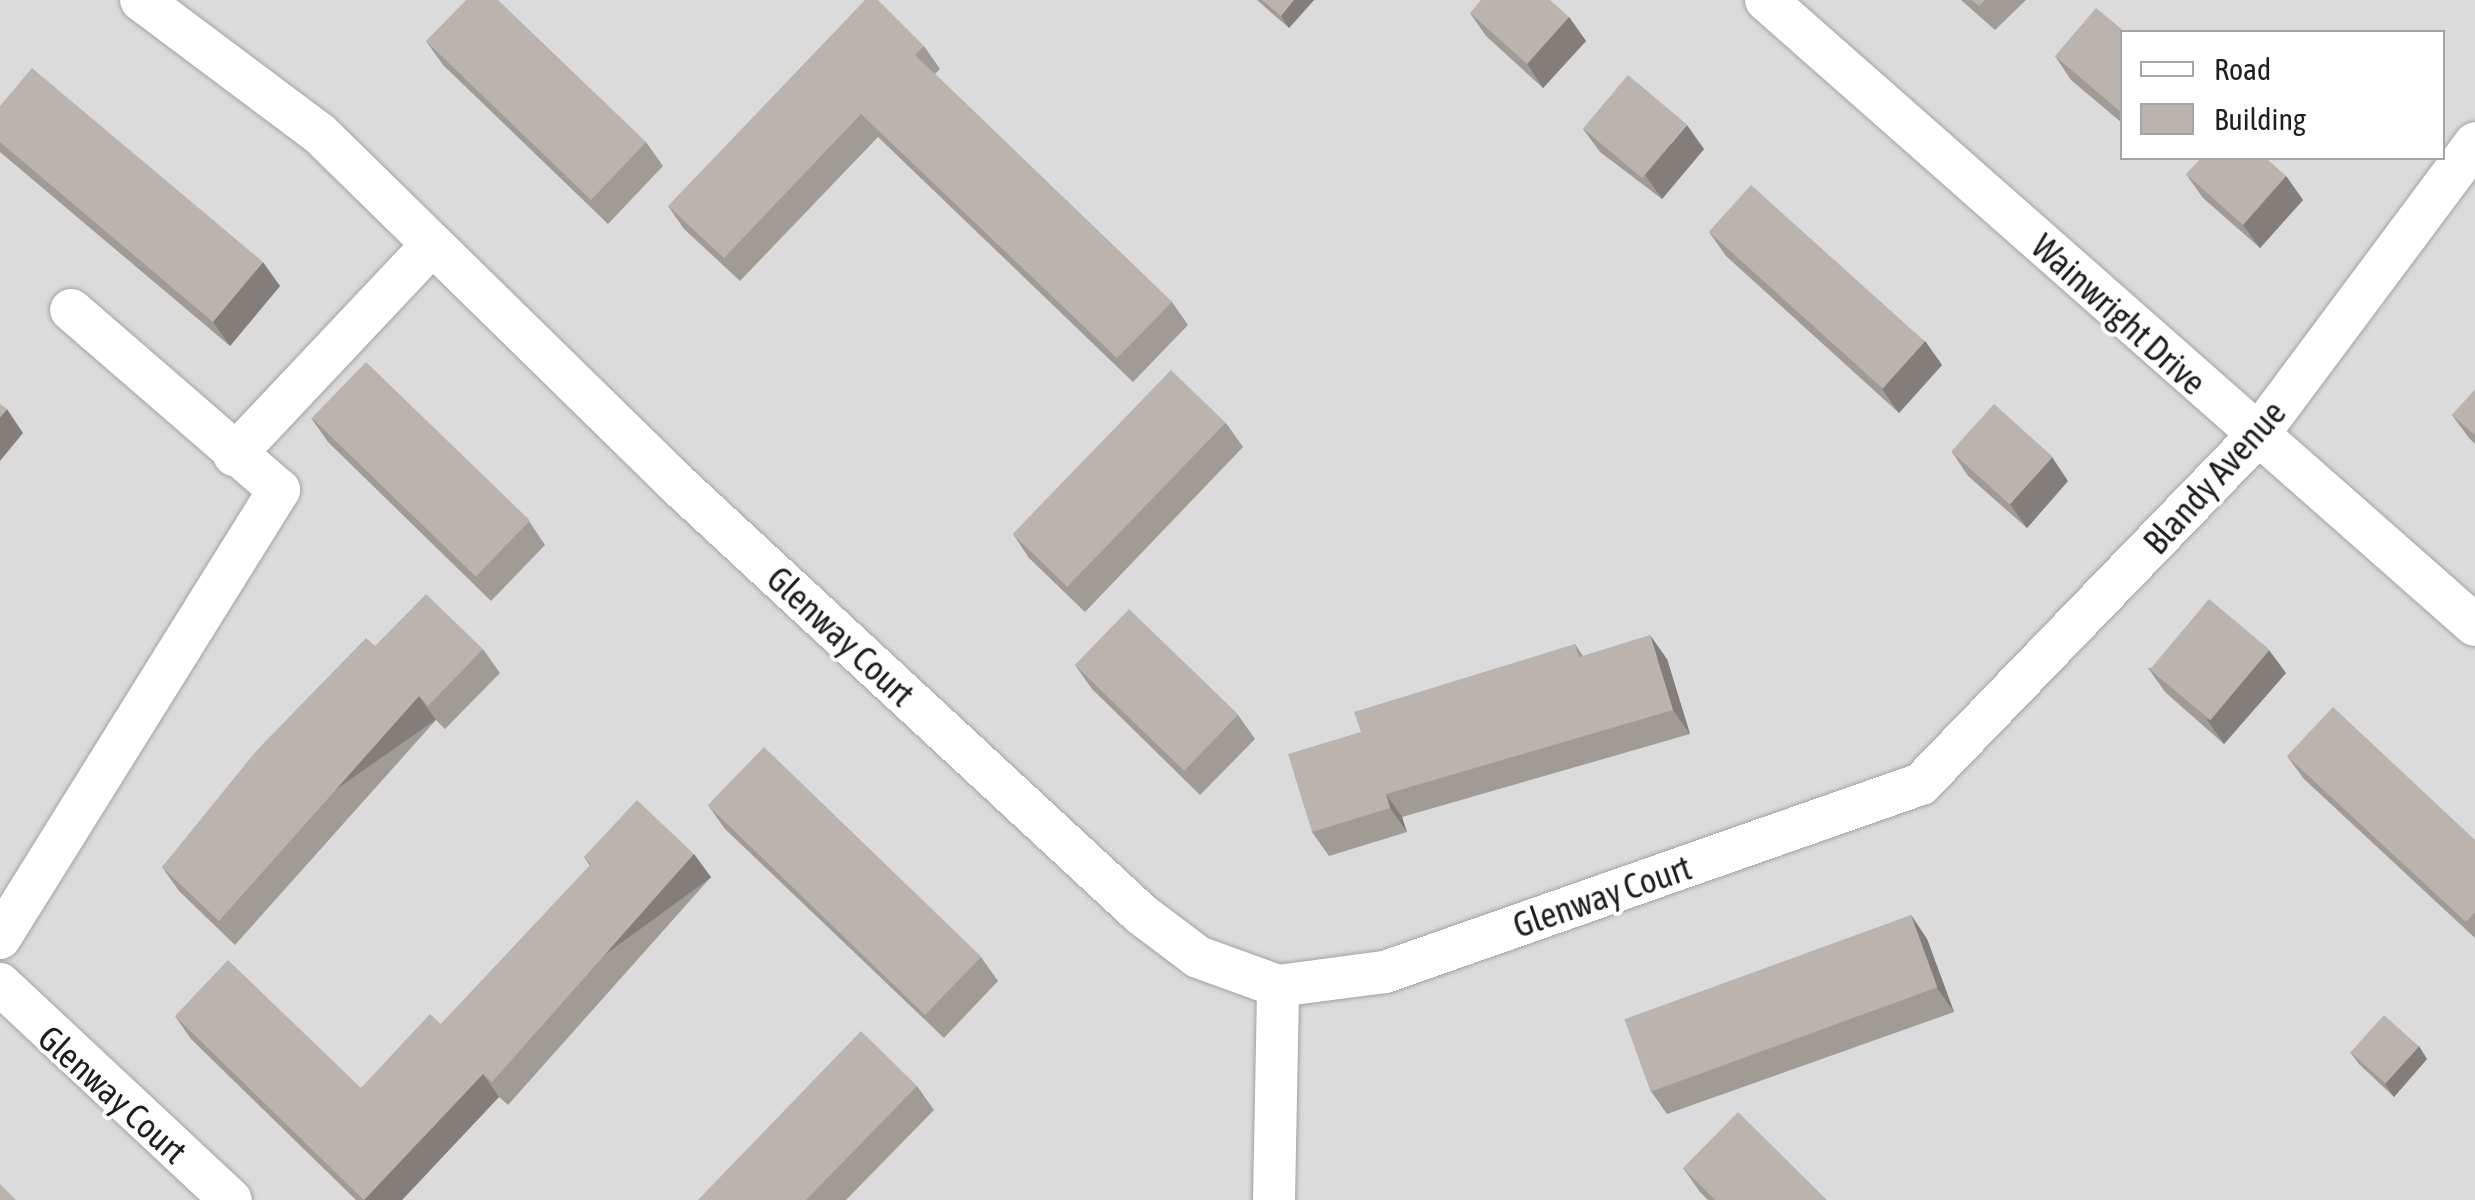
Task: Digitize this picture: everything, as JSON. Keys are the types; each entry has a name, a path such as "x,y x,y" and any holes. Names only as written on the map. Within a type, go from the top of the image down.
{"street":[{"name":"Glenway Court","path":"141,0 319,133 431,246 1140,914 1198,957 1278,986 1386,972 1922,784"},
{"name":"Wainwright Drive","path":"1766,0 2475,625"},
{"name":"Blandy Avenue","path":"1922,784 2257,436 2475,143"},
{"path":"234,455 431,246"},
{"path":"0,938 279,490 71,310"},
{"name":"Glenway Court","path":"0,984 231,1200"},
{"path":"1274,1200 1278,986"}],"shaded area":[{"path":"0,0 2475,0 2475,1200 0,1200"}],"building":[{"path":"466,0 498,0 646,142 591,200 426,41"},
{"path":"865,0 878,0 924,46 915,55 1172,302 1117,358 861,114 724,258 668,206"},
{"path":"1262,0 1294,0 1281,16"},
{"path":"1481,0 1550,0 1569,17 1527,64 1470,13"},
{"path":"2096,8 2123,30 2120,111 2055,56"},
{"path":"32,68 263,262 213,322 0,142 0,106"},
{"path":"1628,75 1687,124 1642,178 1583,129"},
{"path":"2199,160 2268,160 2286,176 2243,225 2186,174"},
{"path":"1751,185 1925,342 1883,388 1709,232"},
{"path":"366,362 530,520 476,576 312,418"},
{"path":"1171,370 1226,423 1067,587 1013,534"},
{"path":"2475,390 2475,435 2452,415"},
{"path":"1994,404 2053,457 2010,504 1951,452"},
{"path":"426,594 483,649 428,706 419,696 219,921 162,867 257,750 366,638 375,646"},
{"path":"2209,599 2270,650 2210,720 2150,669"},
{"path":"1129,609 1238,715 1184,771 1075,665"},
{"path":"1650,635 1673,710 1386,794 1390,808 1312,832 1288,754 1361,732 1354,712 1575,644 1579,657"},
{"path":"2333,707 2475,840 2475,912 2466,922 2287,756"},
{"path":"764,747 981,957 925,1015 708,805"},
{"path":"637,800 694,854 492,1082 483,1074 364,1200 175,1016 228,960 361,1088 430,1014 441,1024 591,864 584,857"},
{"path":"1911,915 1937,987 1651,1092 1624,1019"},
{"path":"2384,1015 2419,1046 2385,1084 2351,1052"},
{"path":"861,1031 917,1086 806,1200 698,1200"},
{"path":"1738,1112 1827,1200 1715,1200 1683,1168"},
{"path":"0,1184 16,1200 0,1200"}]}
